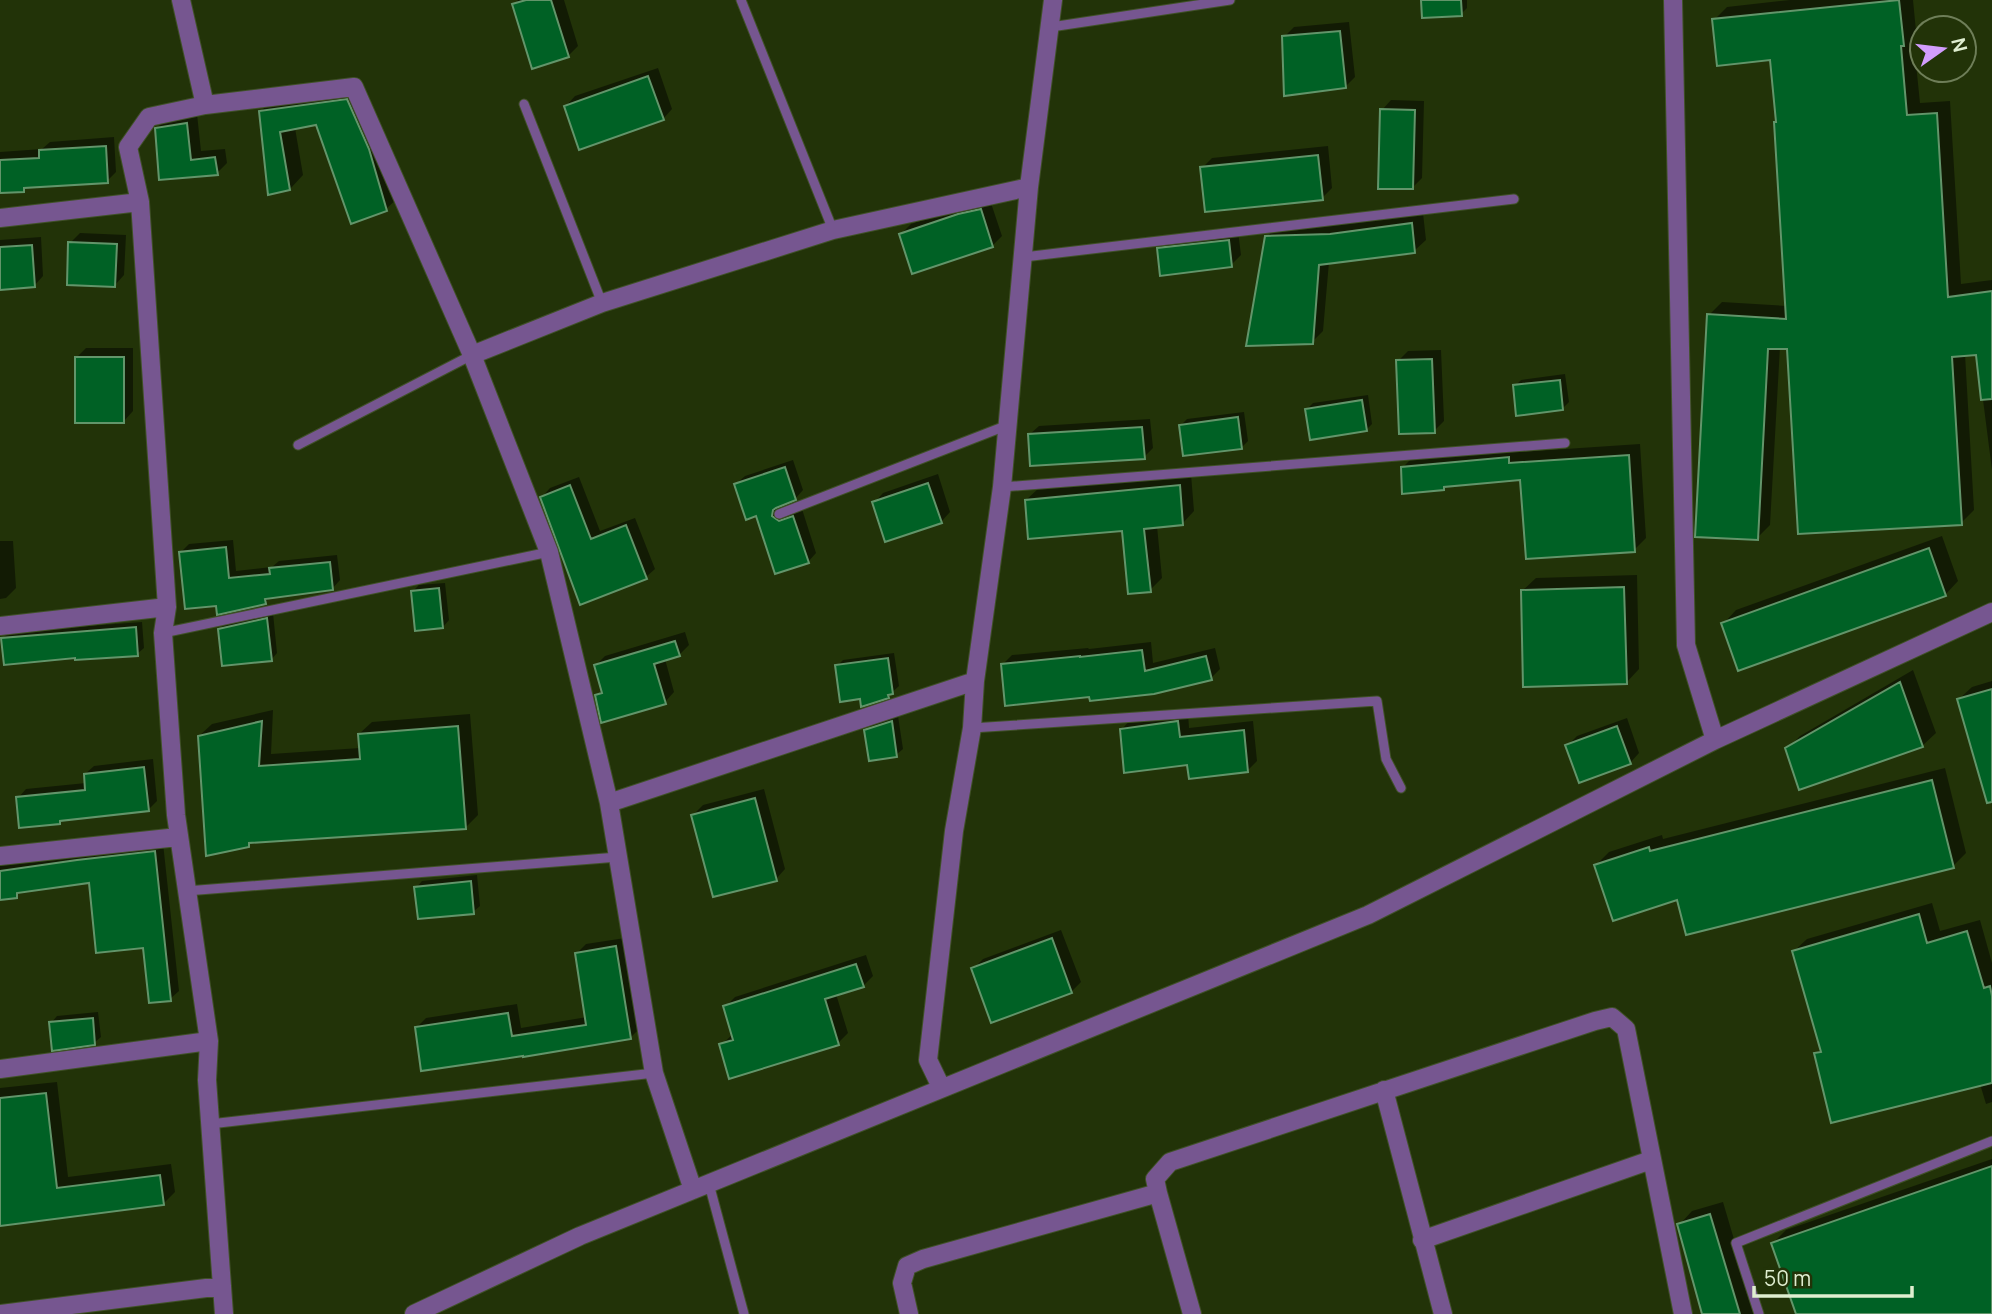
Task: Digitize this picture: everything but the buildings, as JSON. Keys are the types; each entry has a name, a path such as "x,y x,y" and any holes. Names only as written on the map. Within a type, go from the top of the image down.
{"street":[{"path":"181,0 205,105"},
{"path":"941,1087 928,1060 954,831 972,728 975,681 1002,487 1029,187 1053,0"},
{"path":"1673,0 1686,645 1715,740"},
{"path":"224,1314 207,1080 209,1041 178,837 163,633 167,607 140,202 128,147 149,117 205,105 354,87 472,355 550,552 609,803 654,1073 701,1187"},
{"path":"472,355 602,303 833,230 1029,187"},
{"path":"0,218 140,202"},
{"path":"0,626 167,607"},
{"path":"414,1314 580,1236 1368,915 1715,740 1992,612"},
{"path":"609,803 975,681"},
{"path":"0,856 178,837"},
{"path":"1192,1314 1155,1179 1170,1162 1612,1017 1626,1029 1683,1314"},
{"path":"0,1069 209,1041"},
{"path":"1384,1090 1443,1314"},
{"path":"1422,1240 1651,1160"},
{"path":"909,1314 902,1283 907,1266 923,1259 1158,1193"},
{"path":"0,1314 222,1286"}],"lane":[{"path":"741,0 833,230"},
{"path":"1051,27 1230,0"},
{"path":"524,104 602,303"},
{"path":"1024,257 1514,199"},
{"path":"298,445 472,355"},
{"path":"779,514 1008,425"},
{"path":"1002,487 1564,443"},
{"path":"163,633 550,552"},
{"path":"972,728 1377,701 1386,760 1401,789"},
{"path":"186,891 618,857"},
{"path":"210,1124 654,1073"},
{"path":"1759,1314 1736,1243 1992,1141"},
{"path":"701,1187 744,1314"}]}
